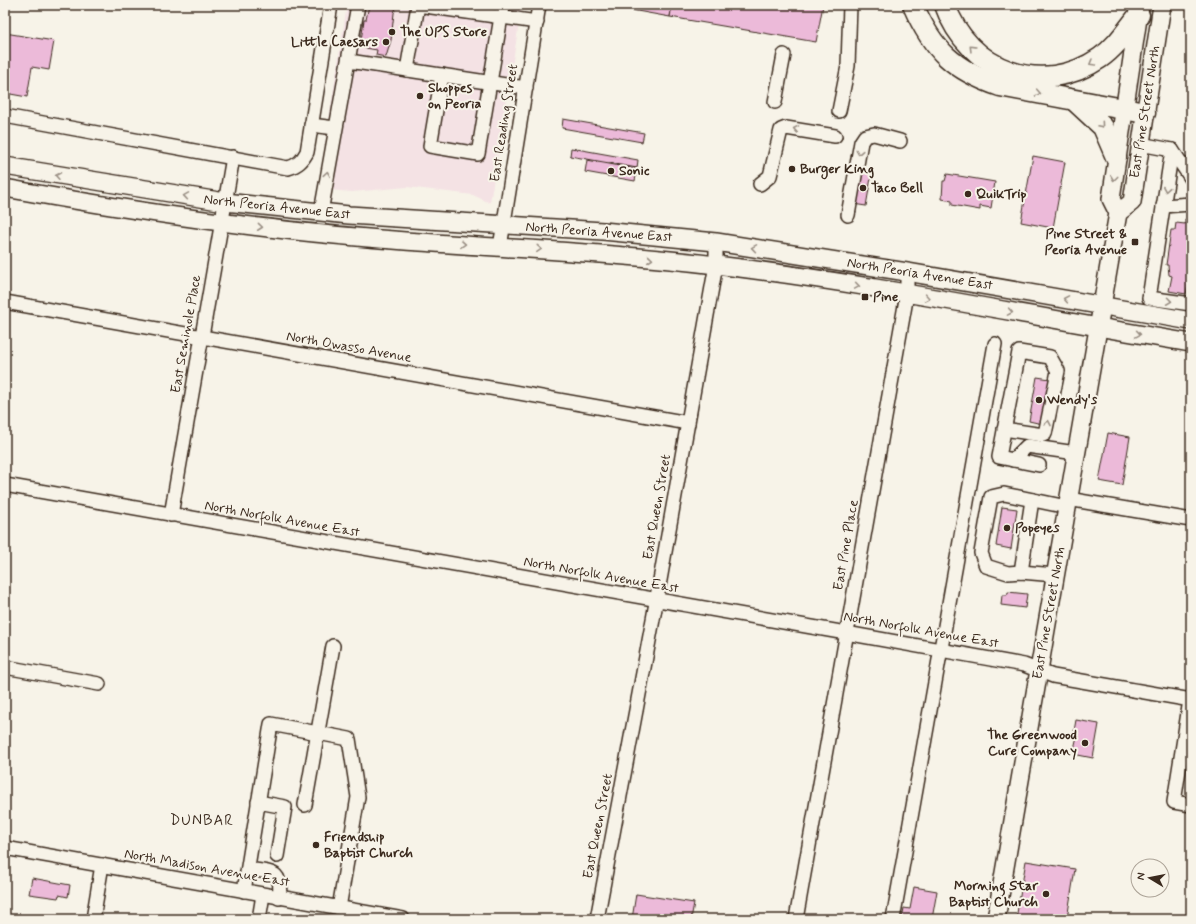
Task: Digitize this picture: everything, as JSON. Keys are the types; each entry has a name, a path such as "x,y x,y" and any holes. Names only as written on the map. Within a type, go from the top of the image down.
{"highway":[{"path":"913,5 925,29 937,46 955,65 966,72 1000,86 1145,113"},
{"path":"945,5 949,15 965,41 984,59 1000,68 1017,74 1041,77 1068,74 1101,58 1116,44 1139,10"},
{"path":"1075,101 1104,127 1116,156"}],"main road":[{"name":"East Pine Street North","path":"1118,213 1132,202 1162,5"},
{"name":"East Pine Street North","path":"996,919 1076,454 1100,328 1118,213 1111,199 1116,156 1139,10"},
{"name":"North Peoria Avenue East","path":"5,166 225,202 321,212 603,231 716,242 907,272 1191,321"},
{"name":"North Peoria Avenue East","path":"5,188 94,204 221,223 369,238 716,265 907,294 1191,343"}],"street":[{"path":"5,116 288,168 295,166 302,160 307,152 331,5"},
{"path":"321,212 358,5"},
{"name":"East Reading Street","path":"500,247 539,5"},
{"path":"839,111 848,66 850,5"},
{"path":"407,70 418,6 502,11 537,22"},
{"path":"442,75 430,146 478,154 502,11"},
{"path":"775,102 784,55"},
{"path":"349,60 526,88"},
{"path":"311,125 335,128"},
{"path":"760,184 770,176 781,130 786,128 834,136"},
{"path":"848,215 861,142 865,136 874,134 900,141"},
{"path":"1140,144 1172,150 1191,178"},
{"path":"1172,150 1149,298 1191,304"},
{"name":"East Seminole Place","path":"171,515 233,158"},
{"path":"1163,206 1191,204"},
{"name":"East Queen Street","path":"597,919 657,600 716,265 716,242"},
{"name":"East Pine Place","path":"796,919 907,294 907,272"},
{"name":"North Owasso Avenue","path":"5,302 688,423"},
{"path":"893,919 994,344"},
{"path":"1004,429 1043,435 1047,431 1058,370 1050,357 1019,352 1004,429 999,458 1039,465"},
{"path":"1013,460 1027,446 1076,454"},
{"name":"North Norfolk Avenue East","path":"5,486 941,650 1024,665 1059,677 1191,700"},
{"path":"1055,575 1021,572 1008,573 986,566 981,553 990,497 1004,494 1032,500 1068,503 1191,520"},
{"path":"1021,572 1032,500"},
{"path":"305,805 333,646"},
{"path":"5,667 99,684"},
{"path":"1191,700 1174,802 1191,805"},
{"path":"244,891 271,724 349,739 358,798 345,912"},
{"path":"258,802 285,807 275,865 281,883 280,898"},
{"name":"North Madison Avenue East","path":"5,848 263,894 345,912 402,919"},
{"path":"93,919 102,865"},
{"path":"248,869 275,865"},
{"path":"259,919 263,894"}],"shaded area":[{"name":"Shoppes on Peoria","path":"347,5 522,5 490,203 473,195 407,187 352,192 318,189"}],"building":[{"path":"369,5 397,5 394,13 391,40 386,57 376,55 377,50 360,47 364,20 366,20"},
{"path":"604,5 672,5 670,17"},
{"path":"672,5 823,5 816,42 670,17"},
{"path":"5,33 54,41 49,70 32,67 27,97 5,93"},
{"path":"563,119 644,133 642,142 562,128"},
{"path":"571,148 638,160 637,168 570,156"},
{"name":"QuikTrip","path":"1033,156 1065,162 1053,228 1021,222"},
{"name":"Sonic","path":"587,160 637,169 635,181 585,172"},
{"name":"Taco Bell","path":"859,169 872,172 866,206 853,204"},
{"name":"QuikTrip","path":"947,174 995,182 991,208 980,206 980,210 952,205 952,201 942,199 943,181 945,181"},
{"path":"1185,219 1191,220 1191,268 1186,294 1169,291 1172,276 1169,275 1168,265 1166,265 1171,230 1175,230 1176,223 1185,224"},
{"name":"Wendy's","path":"1037,377 1050,379 1042,424 1029,421"},
{"path":"1108,433 1130,437 1122,485 1099,481"},
{"name":"Popeyes","path":"1002,507 1017,509 1011,549 996,546"},
{"path":"1008,592 1027,594 1025,608 1001,605 1002,595 1007,595"},
{"name":"The Greenwood Cure Company","path":"1076,720 1099,724 1093,758 1073,754 1078,731 1074,731"},
{"name":"Morning Star Baptist Church","path":"1026,861 1075,869 1067,919 1016,919"},
{"path":"32,878 70,885 68,897 59,895 58,898 29,894"},
{"path":"914,887 937,891 932,919 902,919 904,908 910,909"},
{"path":"636,894 694,903 691,919 632,919"}],"place":[{"name":"The UPS Store","path":"392,32"},
{"name":"Little Caesars","path":"386,42"},
{"name":"Shoppes on Peoria","path":"420,96"},
{"name":"Burger King","path":"792,169"},
{"name":"Sonic","path":"611,171"},
{"name":"Taco Bell","path":"863,188"},
{"name":"QuikTrip","path":"968,194"},
{"name":"Pine Street & Peoria Avenue","path":"1135,242"},
{"name":"Pine","path":"865,297"},
{"name":"Wendy's","path":"1039,400"},
{"name":"Popeyes","path":"1007,528"},
{"name":"The Greenwood Cure Company","path":"1085,743"},
{"name":"Friendship Baptist Church","path":"316,845"},
{"name":"Morning Star Baptist Church","path":"1046,894"}],"district":[{"name":"DUNBAR","path":"202,821"}]}
